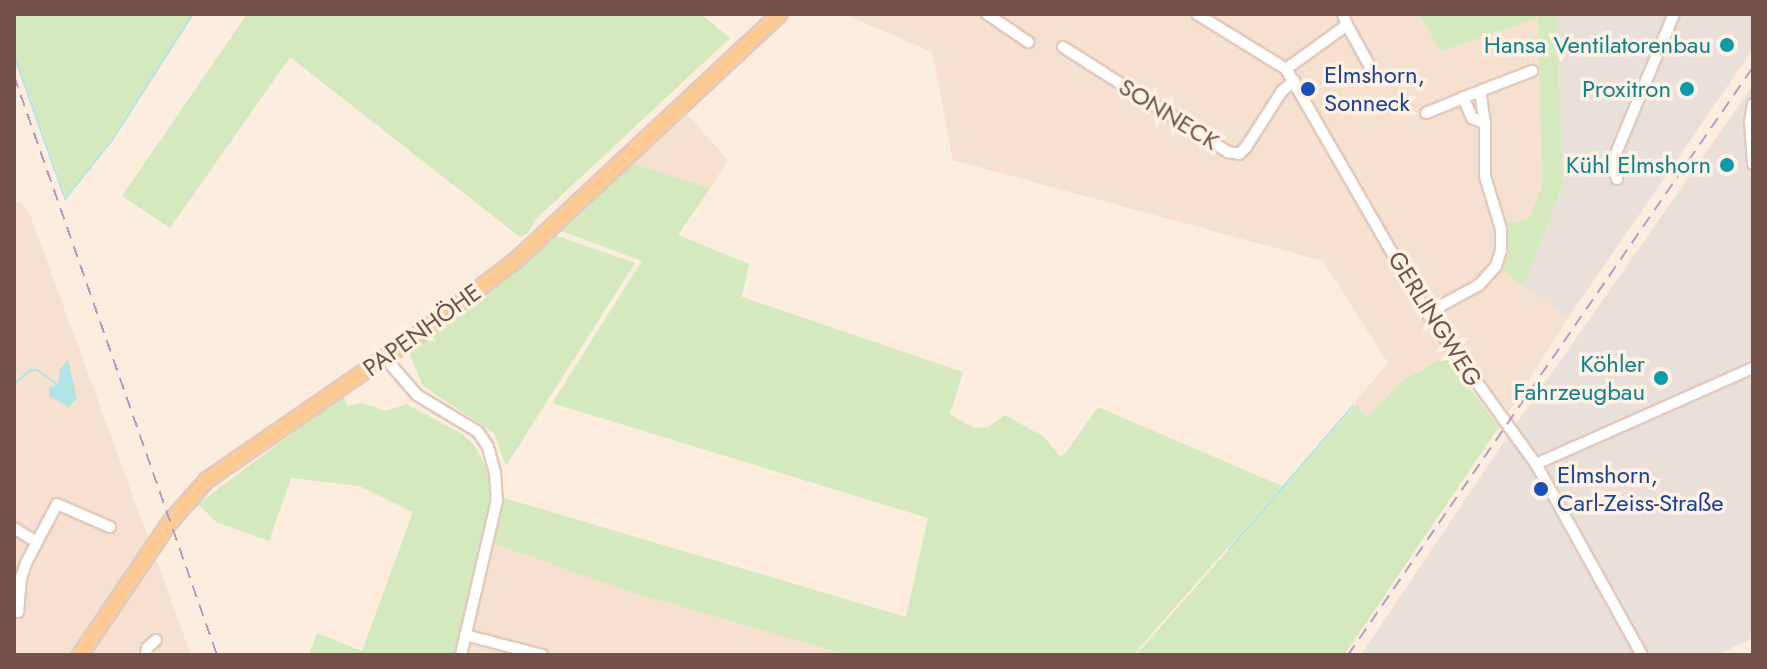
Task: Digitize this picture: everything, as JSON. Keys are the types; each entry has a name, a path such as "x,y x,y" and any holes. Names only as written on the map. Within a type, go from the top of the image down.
{"main road":[{"name":"PAPENHÖHE","path":"80,655 146,556 195,492 237,457 385,358 515,261 780,14"}],"street":[{"path":"987,14 1028,42"},
{"name":"GERLINGWEG","path":"1197,14 1286,69 1427,313 1536,464 1642,655"},
{"path":"1343,14 1373,72"},
{"path":"1617,179 1613,164 1619,146 1674,14"},
{"path":"1286,69 1347,25"},
{"name":"SONNECK","path":"1063,47 1228,152 1239,154 1282,91 1294,81"},
{"path":"1426,113 1532,71"},
{"path":"1427,313 1487,279 1501,251 1501,229 1485,176 1485,123 1480,91"},
{"path":"1463,97 1472,118 1485,123"},
{"path":"1753,104 1750,121 1753,164"},
{"path":"385,358 417,395 478,432 488,447 497,500 461,655"},
{"path":"1536,464 1753,368"},
{"path":"18,612 21,578 35,541 60,500 110,527"},
{"path":"14,528 35,541"},
{"path":"465,635 542,655"},
{"path":"146,655 147,648 156,640"}],"shaded area":[{"path":"844,14 1418,14 1441,51 1538,18 1542,186 1528,219 1504,224 1507,252 1502,269 1568,318 1507,415 1457,348 1402,381 1368,417 1354,403 1388,363 1323,261 953,160 932,52"},
{"path":"1557,14 1753,14 1753,49 1568,318 1524,286 1563,184"},
{"path":"1753,85 1753,638 1717,655 1361,655 1507,437"},
{"path":"684,111 728,160 710,188 627,162"},
{"path":"14,202 21,202 30,215 191,655 14,655"},
{"path":"484,541 631,592 847,655 458,655"}],"green space":[{"path":"14,14 192,14 111,139 66,197 14,52"},
{"path":"247,14 701,14 730,38 536,219 528,233 520,237 290,57 170,228 122,196"},
{"path":"1418,14 1557,14 1563,184 1524,286 1501,269 1507,252 1504,224 1528,219 1542,186 1538,18 1441,51"},
{"path":"627,162 710,188 678,235 749,264 742,297 963,372 950,414 975,428 988,427 1005,415 1044,437 1059,456 1064,455 1098,407 1282,486 1133,655 847,655 631,592 491,543 504,498 906,617 928,518 552,403 642,261 556,229"},
{"path":"551,234 635,263 506,466 494,433 423,386 408,350"},
{"path":"1445,356 1499,427 1344,655 1136,655 1356,405 1368,417 1402,381"},
{"path":"343,395 347,406 362,403 386,411 406,404 462,434 475,446 488,470 490,503 484,541 458,655 309,655 317,633 362,651 413,512 359,486 291,478 269,541 216,522 198,504"}],"water":[{"path":"68,359 77,399 69,407 49,396 49,387 58,385 60,369"}],"waterway":[{"path":"65,199 112,140 193,14"},
{"path":"14,55 65,198"},
{"path":"14,384 29,371 37,370 58,385"},
{"path":"1229,549 1353,406"}],"railway":[{"path":"1348,655 1753,67"},
{"path":"14,76 217,655"}],"place":[{"name":"Hansa Ventilatorenbau","path":"1727,45"},
{"name":"Elmshorn, Sonneck","path":"1308,89"},
{"name":"Proxitron","path":"1687,89"},
{"name":"Kühl Elmshorn","path":"1727,165"},
{"name":"Köhler Fahrzeugbau","path":"1661,378"},
{"name":"Elmshorn, Carl-Zeiss-Straße","path":"1541,489"}]}
